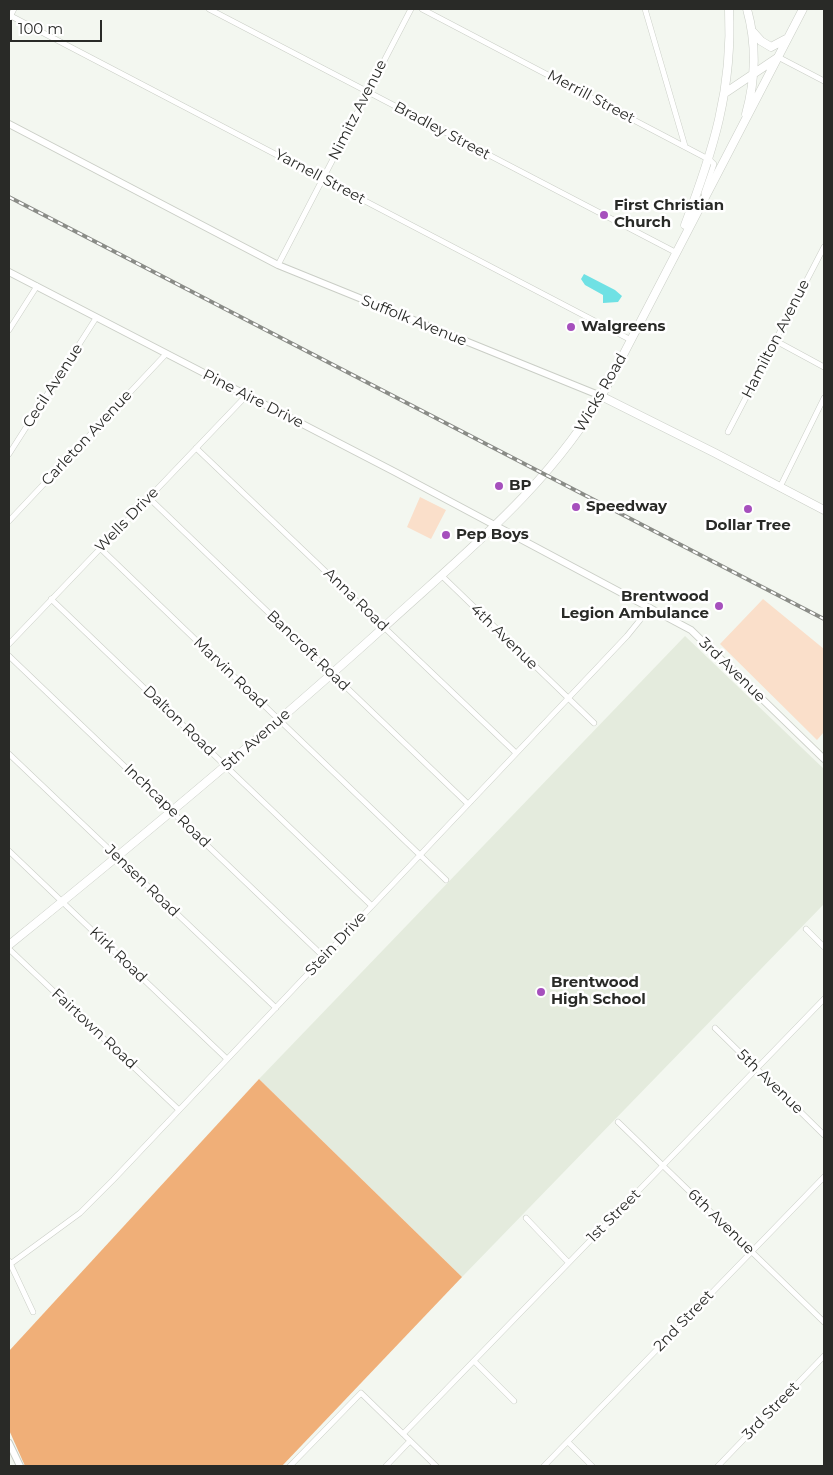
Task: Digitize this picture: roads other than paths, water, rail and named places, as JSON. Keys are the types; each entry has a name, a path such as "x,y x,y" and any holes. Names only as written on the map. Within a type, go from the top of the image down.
{"main road":[{"path":"675,252 710,160 726,93 729,57 729,9"},
{"path":"738,137 752,91 754,72 753,32 747,9"},
{"name":"Wicks Road","path":"497,526 567,448 600,396 631,340 675,252 738,137 803,9"},
{"path":"753,32 760,41 771,47 788,38"},
{"path":"726,93 778,57"},
{"name":"Suffolk Avenue","path":"600,396 824,510"},
{"name":"5th Avenue","path":"9,945 226,766 333,674 497,526"}],"street":[{"path":"9,16 14,9"},
{"name":"Bradley Street","path":"209,9 675,252"},
{"name":"Nimitz Avenue","path":"278,265 411,9"},
{"name":"Merrill Street","path":"422,9 710,160"},
{"path":"645,9 686,146"},
{"name":"Yarnell Street","path":"9,16 631,340"},
{"path":"778,57 824,81"},
{"name":"Suffolk Avenue","path":"9,124 278,265 600,396"},
{"path":"697,212 714,164 710,160"},
{"name":"Hamilton Avenue","path":"728,432 824,247"},
{"name":"Pine Aire Drive","path":"9,272 497,526"},
{"path":"9,330 37,286"},
{"name":"Cecil Avenue","path":"9,454 96,318"},
{"path":"776,341 824,367"},
{"name":"Carleton Avenue","path":"9,521 166,354"},
{"name":"Wells Drive","path":"9,644 246,396"},
{"path":"780,487 824,398"},
{"name":"Anna Road","path":"196,448 516,752"},
{"name":"Bancroft Road","path":"149,498 468,804"},
{"name":"3rd Avenue","path":"497,526 690,630 824,759"},
{"name":"Marvin Road","path":"100,548 446,880"},
{"name":"4th Avenue","path":"441,575 594,723"},
{"name":"Dalton Road","path":"51,599 372,906"},
{"name":"Stein Drive","path":"9,1263 80,1213 631,631 648,607"},
{"name":"Inchcape Road","path":"9,656 324,957"},
{"name":"Jensen Road","path":"9,754 276,1008"},
{"name":"Kirk Road","path":"9,851 227,1059"},
{"path":"806,929 824,947"},
{"name":"Fairtown Road","path":"9,949 179,1110"},
{"name":"1st Street","path":"403,1434 824,999"},
{"name":"5th Avenue","path":"715,1028 824,1135"},
{"name":"6th Avenue","path":"618,1122 824,1322"},
{"name":"2nd Street","path":"544,1466 824,1177"},
{"path":"526,1218 568,1262"},
{"path":"9,1263 33,1312"},
{"name":"3rd Street","path":"718,1466 824,1356"},
{"path":"474,1361 514,1401"},
{"path":"290,1466 361,1394 436,1466"},
{"path":"386,1466 410,1441"},
{"path":"568,1442 592,1466"},
{"path":"9,1443 20,1466"}],"water":[{"path":"584,274 615,290 622,296 618,302 603,303 603,295 585,285 581,279"}],"railway":[{"path":"9,197 824,619"}],"place":[{"name":"First Christian Church","path":"604,215"},
{"name":"Walgreens","path":"571,327"},
{"name":"BP","path":"499,486"},
{"name":"Speedway","path":"576,507"},
{"name":"Dollar Tree","path":"748,509"},
{"name":"Pep Boys","path":"446,535"},
{"name":"Brentwood Legion Ambulance","path":"719,606"},
{"name":"Brentwood High School","path":"541,992"}]}
